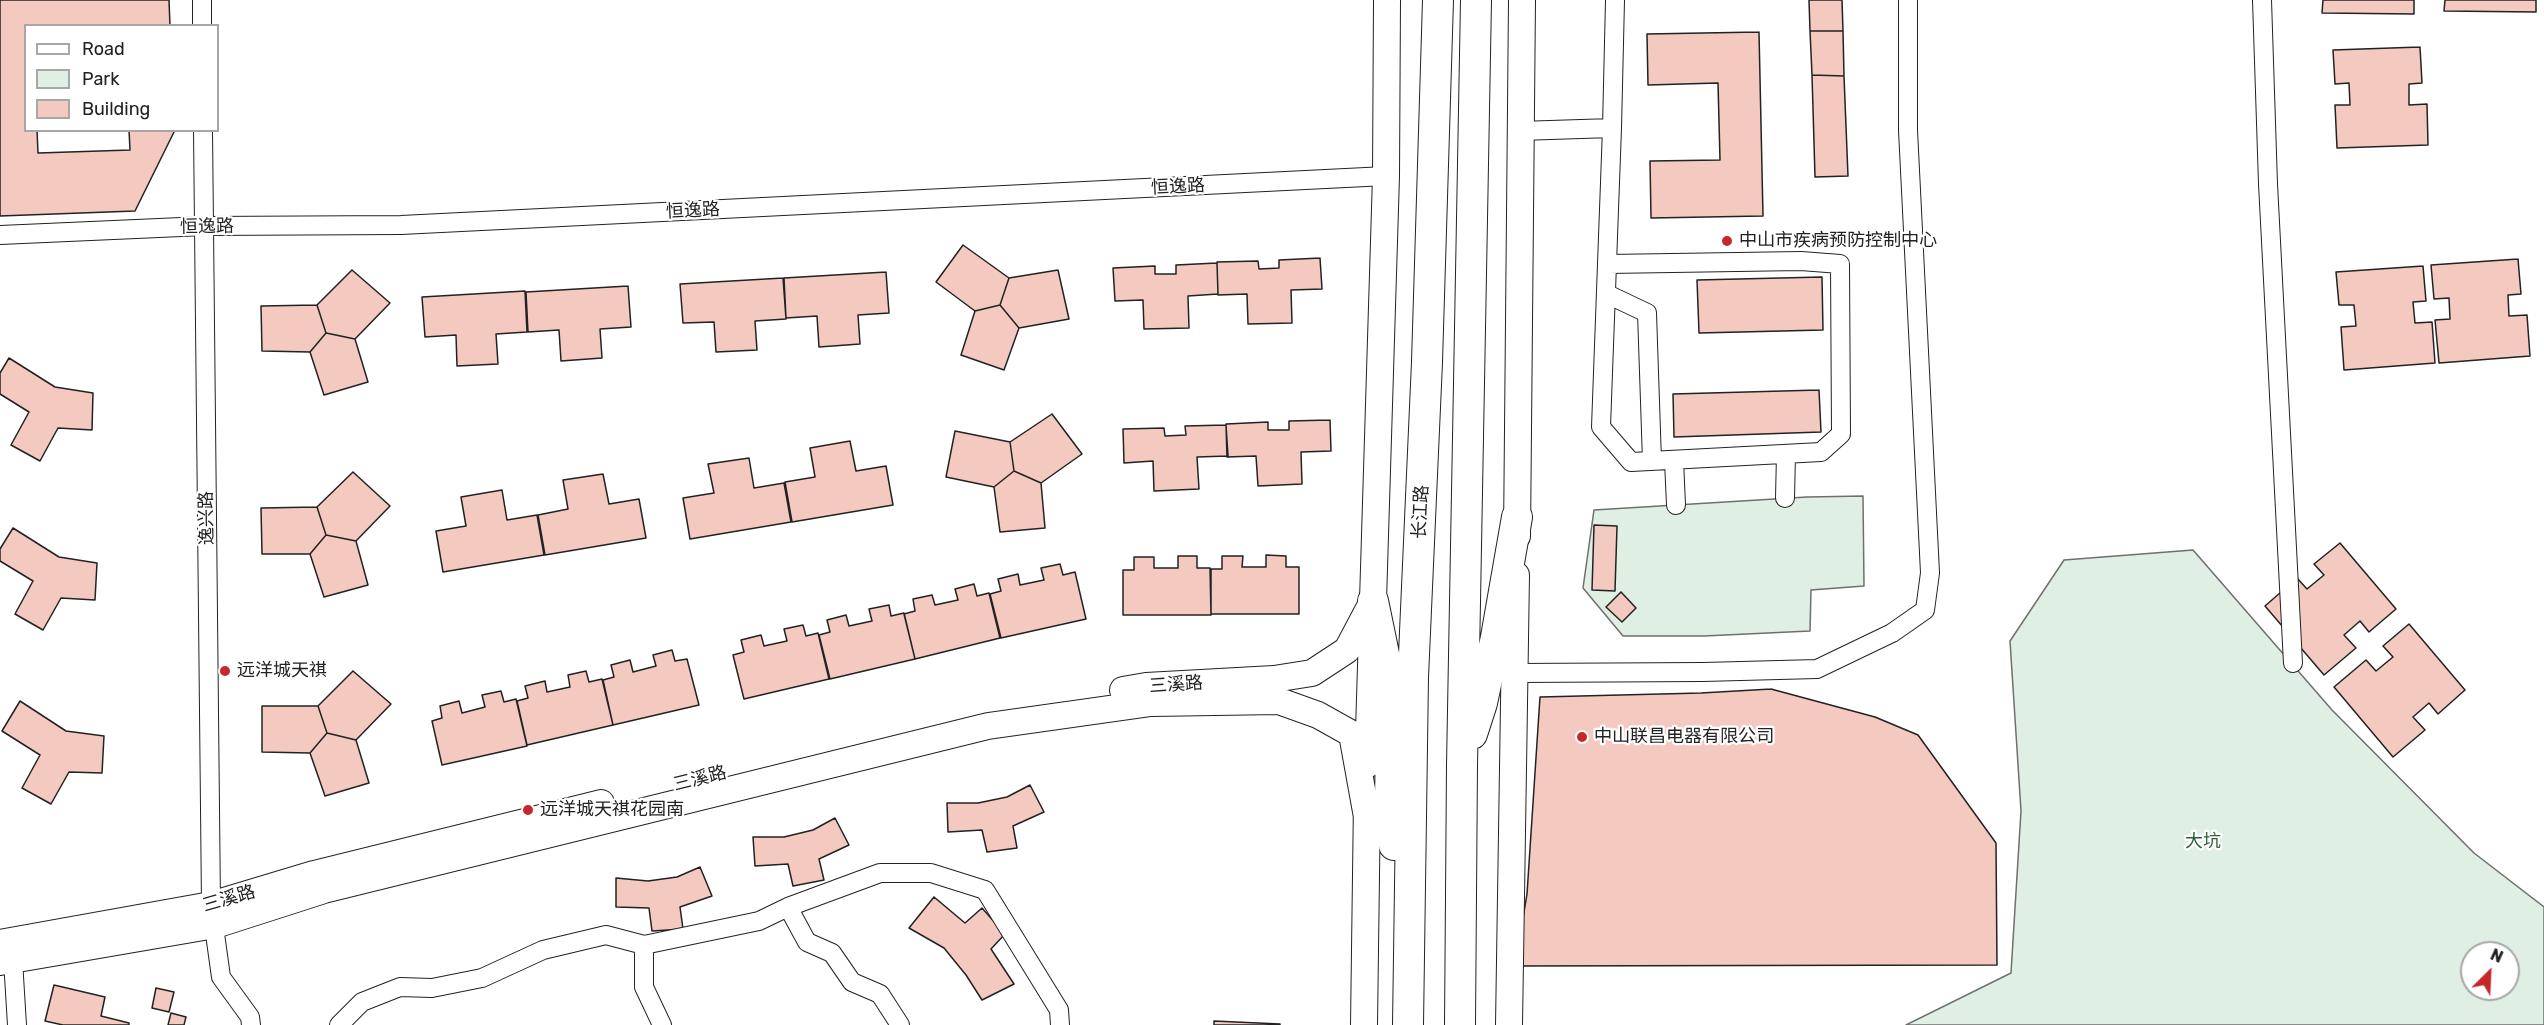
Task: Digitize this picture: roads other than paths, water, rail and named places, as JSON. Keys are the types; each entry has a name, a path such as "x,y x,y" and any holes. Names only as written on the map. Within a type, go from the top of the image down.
{"highway":[{"name":"长江路","path":"1408,1025 1413,677 1427,373 1438,0"},
{"path":"1460,1025 1462,765 1476,0"},
{"path":"1462,765 1482,703 1497,637 1517,517"},
{"path":"1373,601 1385,659 1391,743 1390,801 1395,857 1410,890"}],"main road":[{"path":"1364,1025 1367,817 1386,176 1387,0"},
{"path":"1509,1025 1516,673 1519,131 1522,0"},
{"name":"三溪路","path":"213,915 314,874 982,710 1146,686 1274,679 1312,673 1347,650 1373,601"},
{"name":"三溪路","path":"7,951 213,915 324,890 988,726 1151,703 1280,701 1318,715 1352,734 1367,817"}],"street":[{"path":"202,0 202,24"},
{"path":"1608,264 1801,261 1840,264 1841,434 1821,453 1631,462 1601,427 1615,0"},
{"path":"1516,673 1816,669 1892,633 1924,610 1930,573 1908,130 1908,0"},
{"path":"2262,0 2268,184 2293,663"},
{"path":"1519,131 1612,128"},
{"name":"逸兴路","path":"203,132 213,915 221,977 250,1017 251,1025"},
{"name":"恒逸路","path":"0,235 204,226 413,224 1386,176"},
{"path":"1607,294 1647,314 1652,461"},
{"path":"1785,498 1786,454"},
{"path":"1674,460 1676,505"},
{"path":"339,1025 362,1002 400,987 432,988 482,978 543,950 606,934 644,945 759,921 788,907 880,873 931,873 985,890 1059,1010 1060,1025"},
{"path":"788,907 807,942 832,953 852,982 879,994 900,1025"},
{"path":"644,945 644,987 662,1025"},
{"path":"7,951 17,1025"}],"place":[{"name":"中山市疾病预防控制中心","path":"1727,241"},
{"name":"远洋城天祺","path":"225,671"},
{"name":"中山联昌电器有限公司","path":"1582,737"},
{"name":"远洋城天祺花园南","path":"528,810"}],"park label":[{"name":"大坑","path":"2203,842"}]}
